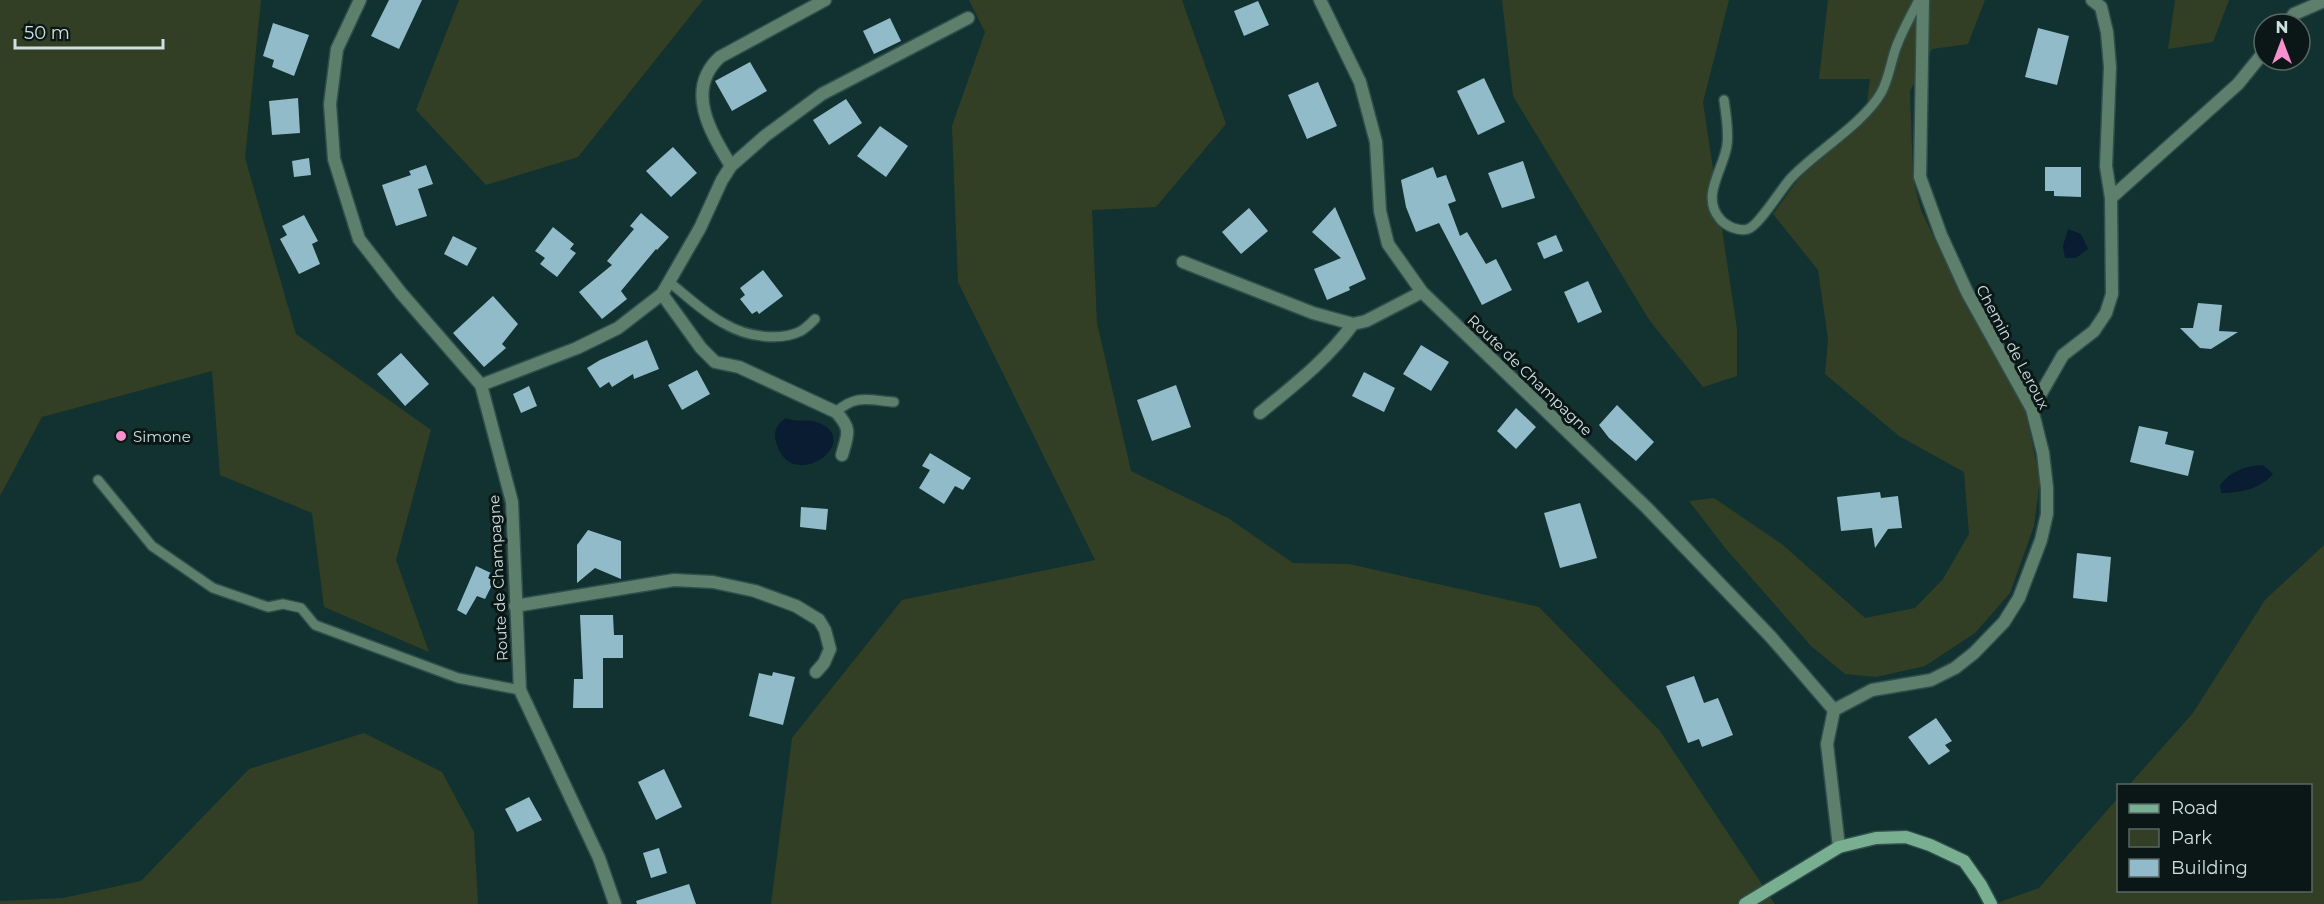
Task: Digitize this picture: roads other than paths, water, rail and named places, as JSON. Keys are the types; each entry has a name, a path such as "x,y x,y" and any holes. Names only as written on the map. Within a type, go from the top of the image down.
{"main road":[{"path":"1745,904 1839,847 1876,838 1896,837 1906,837 1930,845 1964,861 1992,904"}],"street":[{"name":"Route de Champagne","path":"360,0 337,49 330,104 334,159 358,239 401,293 481,385 512,502 520,690 599,858 615,904"},
{"path":"731,166 702,111 705,76 711,65 720,57 825,0"},
{"name":"Route de Champagne","path":"1320,0 1360,82 1376,142 1380,211 1388,244 1422,292 1647,508 1771,637 1833,710"},
{"name":"Chemin de Leroux","path":"1833,710 1872,690 1931,680 1955,668 1974,653 2004,622 2019,598 2042,540 2047,514 2048,488 2032,410 1968,292 1941,235 1920,177 1921,0"},
{"path":"2032,410 2063,355 2094,331 2106,313 2112,294 2111,198 2106,166 2110,67 2107,32 2101,7 2091,0"},
{"path":"2300,12 2324,2"},
{"path":"481,385 577,348 618,328 662,294 700,228 731,166 765,136 822,94 968,18"},
{"path":"2111,198 2238,84 2252,67"},
{"path":"1183,262 1313,313 1353,324 1366,321 1422,292"},
{"path":"662,294 701,348 715,362 739,367 836,412 846,423 849,432 842,455"},
{"path":"1260,413 1312,371 1341,341 1353,324"},
{"path":"515,606 674,580 713,582 755,591 796,606 819,620 825,630 830,649 824,663 816,672"},
{"path":"1833,710 1827,744 1839,847"}],"lane":[{"path":"1724,100 1728,133 1726,150 1712,190 1713,205 1719,218 1727,225 1748,230 1761,219 1790,178 1868,111 1882,92 1897,46 1921,0"},
{"path":"669,282 724,324 745,333 772,336 792,334 803,330 815,319"},
{"path":"836,412 847,403 857,399 894,402"},
{"path":"98,480 152,546 213,588 268,607 283,604 301,608 315,625 458,678 520,690"}],"water":[{"path":"2068,229 2081,234 2088,249 2076,258 2065,258 2063,246"},
{"path":"786,418 814,421 825,426 833,435 833,445 827,454 818,461 806,465 794,464 783,457 776,442 775,431"},
{"path":"2263,465 2273,474 2256,487 2221,493 2220,485 2234,473 2244,468"}],"place":[{"name":"Simone","path":"121,436"}]}
